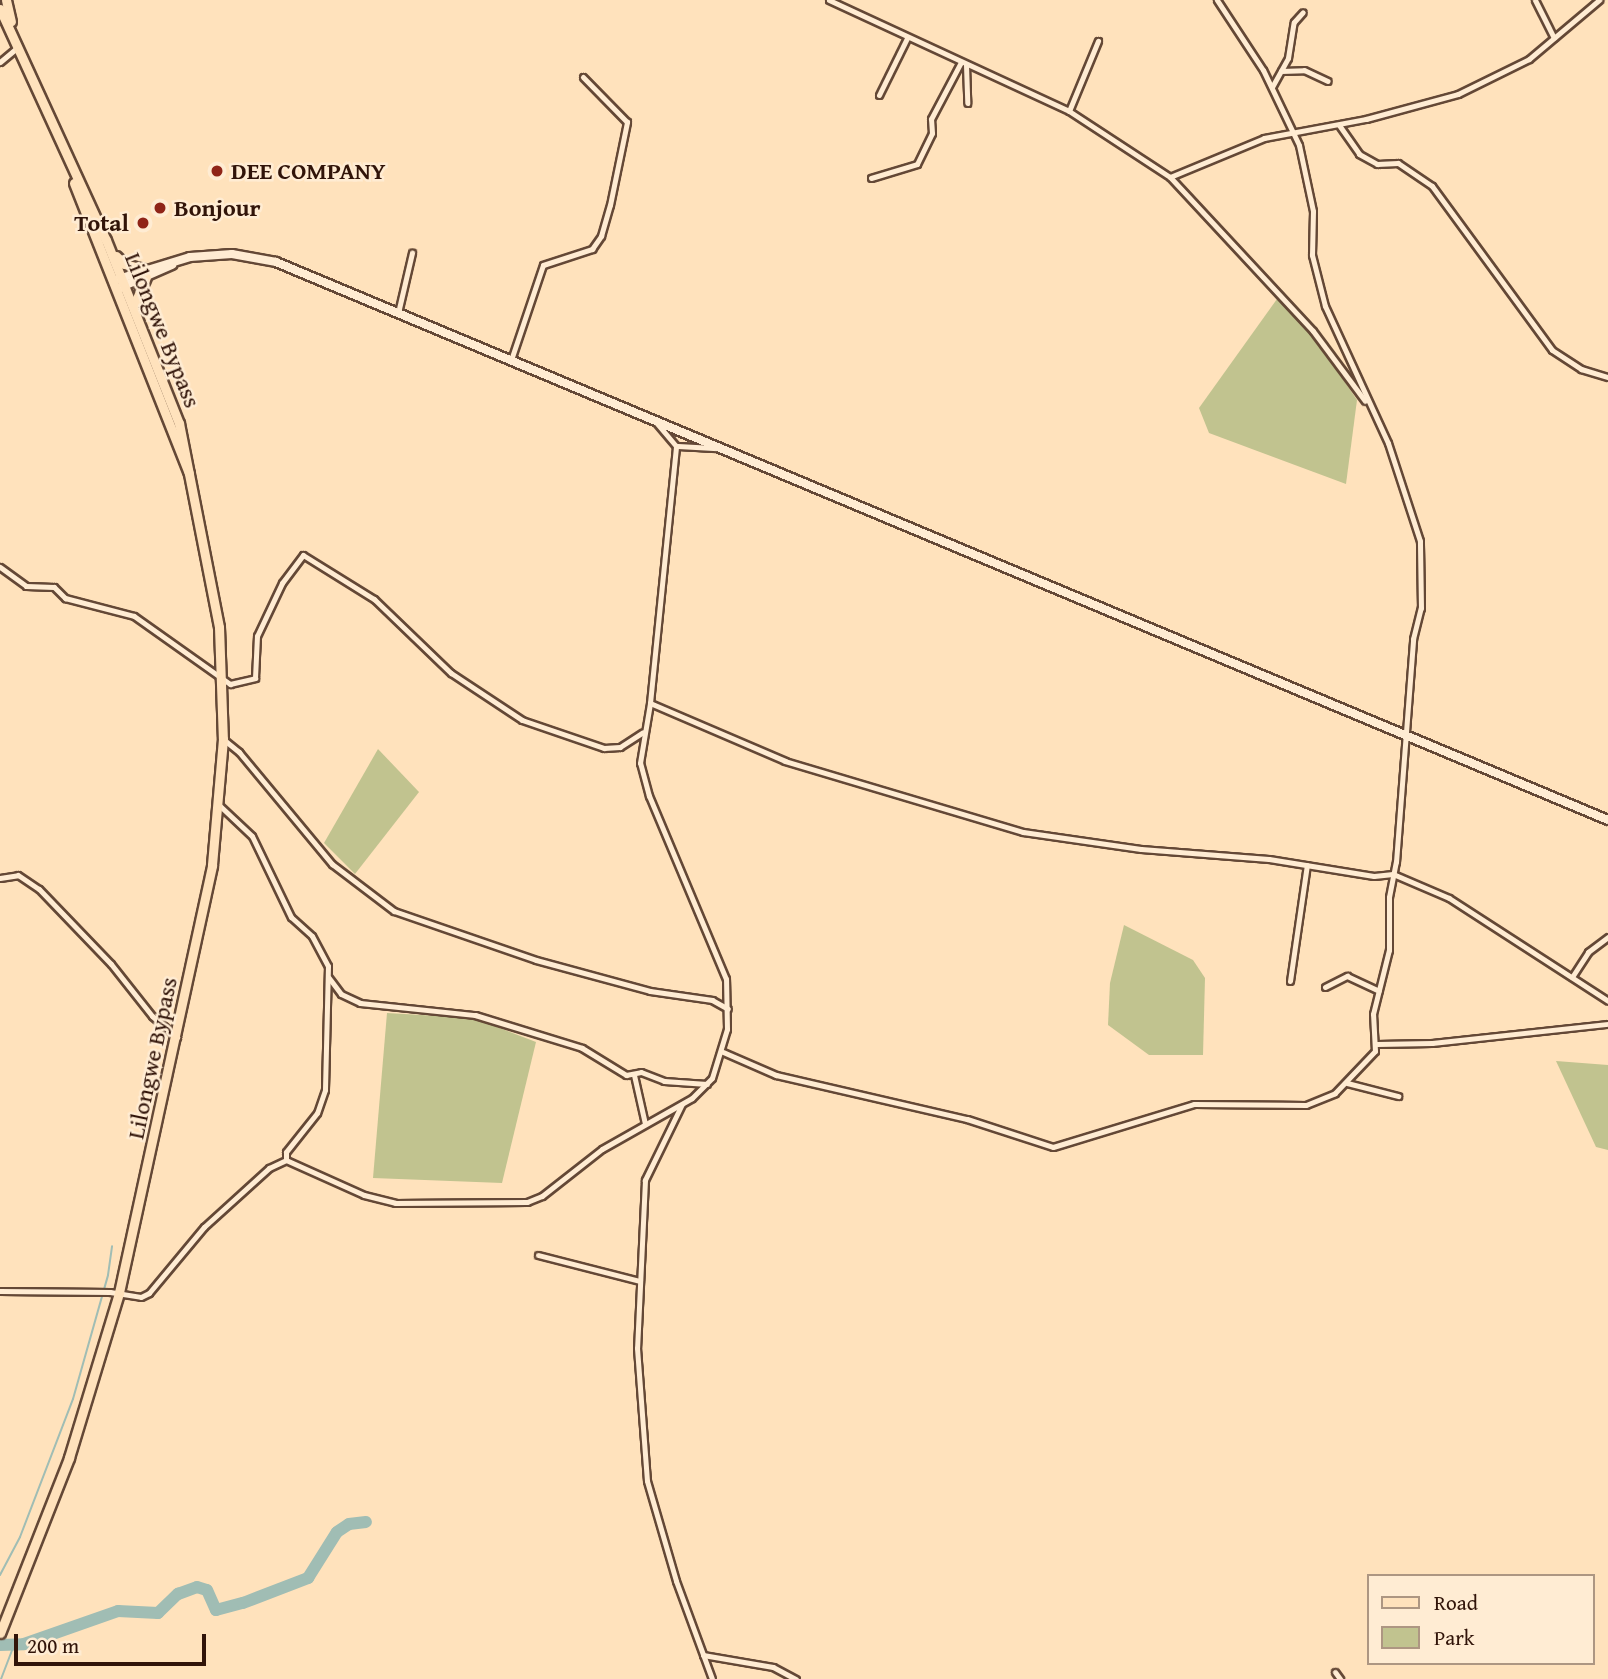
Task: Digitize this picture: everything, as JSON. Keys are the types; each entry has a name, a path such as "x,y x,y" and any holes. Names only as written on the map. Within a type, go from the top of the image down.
{"main road":[{"name":"Lilongwe Bypass","path":"6,0 14,37"},
{"name":"Lilongwe Bypass","path":"0,9 120,283 136,310 179,423 211,576 222,678 223,739 219,805 210,877 119,1293 69,1458 0,1633"},
{"name":"Lilongwe Bypass","path":"71,167 106,240 189,473"},
{"path":"106,240 124,264 145,273"},
{"path":"120,283 190,257 261,257 1608,820"},
{"path":"136,310 136,294 145,273"}],"street":[{"path":"829,0 1069,111 1170,177 1313,331 1368,403"},
{"path":"723,1052 776,1075 967,1119 1053,1147 1194,1104 1306,1105 1346,1083 1373,1056 1377,1044 1373,1014 1389,950 1413,639 1422,608 1421,555 1388,443 1325,306 1312,255 1308,173 1294,133 1272,87 1217,0"},
{"path":"1535,0 1555,38"},
{"path":"1170,177 1264,138 1339,125 1458,94 1520,64 1599,0"},
{"path":"1272,87 1281,71 1294,22 1303,12"},
{"path":"879,94 907,38"},
{"path":"1069,111 1097,41"},
{"path":"0,62 18,47"},
{"path":"963,64 967,103"},
{"path":"872,178 917,164 932,133 931,119 963,64"},
{"path":"1281,71 1304,70 1328,81"},
{"path":"511,360 543,265 597,244 610,205 627,122 583,77"},
{"path":"1339,125 1359,154 1377,163 1398,163 1432,187 1552,349 1581,369 1608,377"},
{"path":"398,313 412,253"},
{"path":"286,1160 348,1189 395,1203 512,1204 542,1196 584,1160 682,1104 707,1084 723,1052 729,1009 719,958 642,778 643,732 650,703 676,446 655,421"},
{"path":"676,446 720,448"},
{"path":"0,567 26,586 54,587 65,598 134,616 230,684 255,678 255,645 261,627 282,583 303,555 374,599 451,673 522,720 604,748 620,747 643,732"},
{"path":"650,703 785,761 1023,832 1374,876 1393,874 1449,898 1608,1001"},
{"path":"223,739 239,752 332,864 394,911 536,960 650,991 712,1000 729,1009"},
{"path":"219,805 252,836 291,917 323,954 329,978 325,1090 317,1113 286,1152 286,1160"},
{"path":"1290,981 1307,866"},
{"path":"0,878 18,875 39,890 111,964 152,1016 177,1037"},
{"path":"1572,977 1588,951 1608,937"},
{"path":"1325,986 1347,976 1379,991"},
{"path":"329,978 341,994 359,1003 475,1015 582,1048 615,1070 634,1075 641,1072 664,1081 707,1084"},
{"path":"1377,1044 1432,1043 1608,1024"},
{"path":"634,1075 645,1124"},
{"path":"1346,1083 1398,1096"},
{"path":"682,1104 656,1150 645,1180 637,1348 647,1481 712,1679"},
{"path":"0,1291 100,1292 141,1297 149,1293 204,1227 270,1168 286,1160"},
{"path":"538,1255 640,1281"},
{"path":"703,1655 773,1667 796,1679"},
{"path":"1335,1672 1340,1679"}],"green space":[{"path":"1277,299 1315,338 1357,400 1346,484 1209,433 1199,408"},
{"path":"378,749 419,792 355,874 324,843"},
{"path":"1124,925 1193,960 1205,978 1203,1055 1149,1055 1108,1025 1110,983"},
{"path":"387,1013 474,1018 536,1042 502,1183 373,1178"},
{"path":"1556,1061 1608,1065 1608,1150 1596,1147"}],"waterway":[{"path":"0,1575 20,1537 73,1399 108,1275 112,1246"},
{"path":"0,1645 24,1644 118,1611 158,1613 178,1594 197,1587 207,1590 216,1610 243,1603 308,1578 337,1532 349,1524 366,1522"},
{"path":"1,1679 13,1647"}],"place":[{"name":"DEE COMPANY","path":"217,171"},
{"name":"Bonjour","path":"160,208"},
{"name":"Total","path":"143,223"}]}
